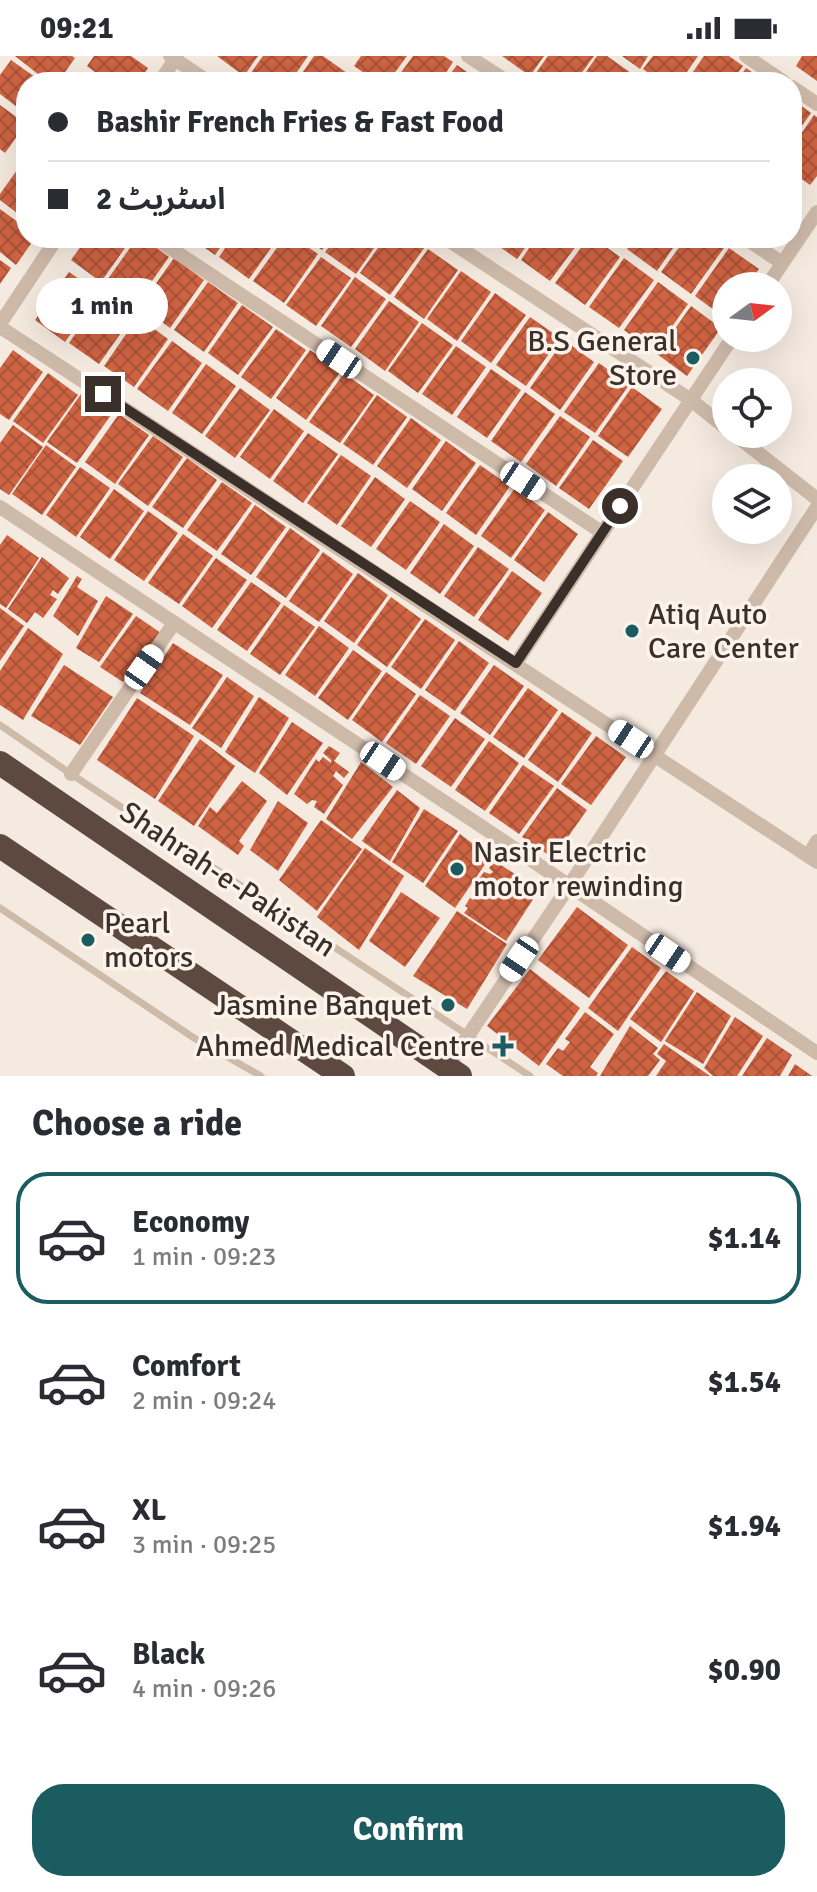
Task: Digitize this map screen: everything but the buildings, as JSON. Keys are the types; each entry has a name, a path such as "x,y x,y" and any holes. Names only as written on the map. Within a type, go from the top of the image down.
{"highway":[{"name":"Shahrah-e-Pakistan","path":"0,763 453,1072"},
{"path":"0,846 343,1076"}],"street":[{"path":"468,56 493,72"},
{"path":"746,56 769,72"},
{"path":"174,57 195,72"},
{"path":"802,234 817,212"},
{"path":"51,248 0,326 812,859 817,841"},
{"path":"170,248 603,533"},
{"path":"460,248 712,417"},
{"path":"760,248 782,263"},
{"path":"776,272 792,248"},
{"path":"516,663 723,352"},
{"path":"752,448 817,499"},
{"path":"0,507 817,1053"},
{"path":"453,1072 468,1033 569,886 817,507"},
{"path":"71,774 174,623"}],"lane":[{"path":"0,725 530,1076"},
{"path":"0,908 194,1038 261,1076"}],"place":[{"name":"B.S General Store","path":"693,358"},
{"name":"Atiq Auto Care Center","path":"632,631"},
{"name":"Nasir Electric motor rewinding","path":"457,869"},
{"name":"Pearl motors","path":"88,940"},
{"name":"Jasmine Banquet","path":"448,1005"},
{"name":"Ahmed Medical Centre","path":"503,1046"}],"route":[{"path":"103,394 516,663 620,506"}]}
